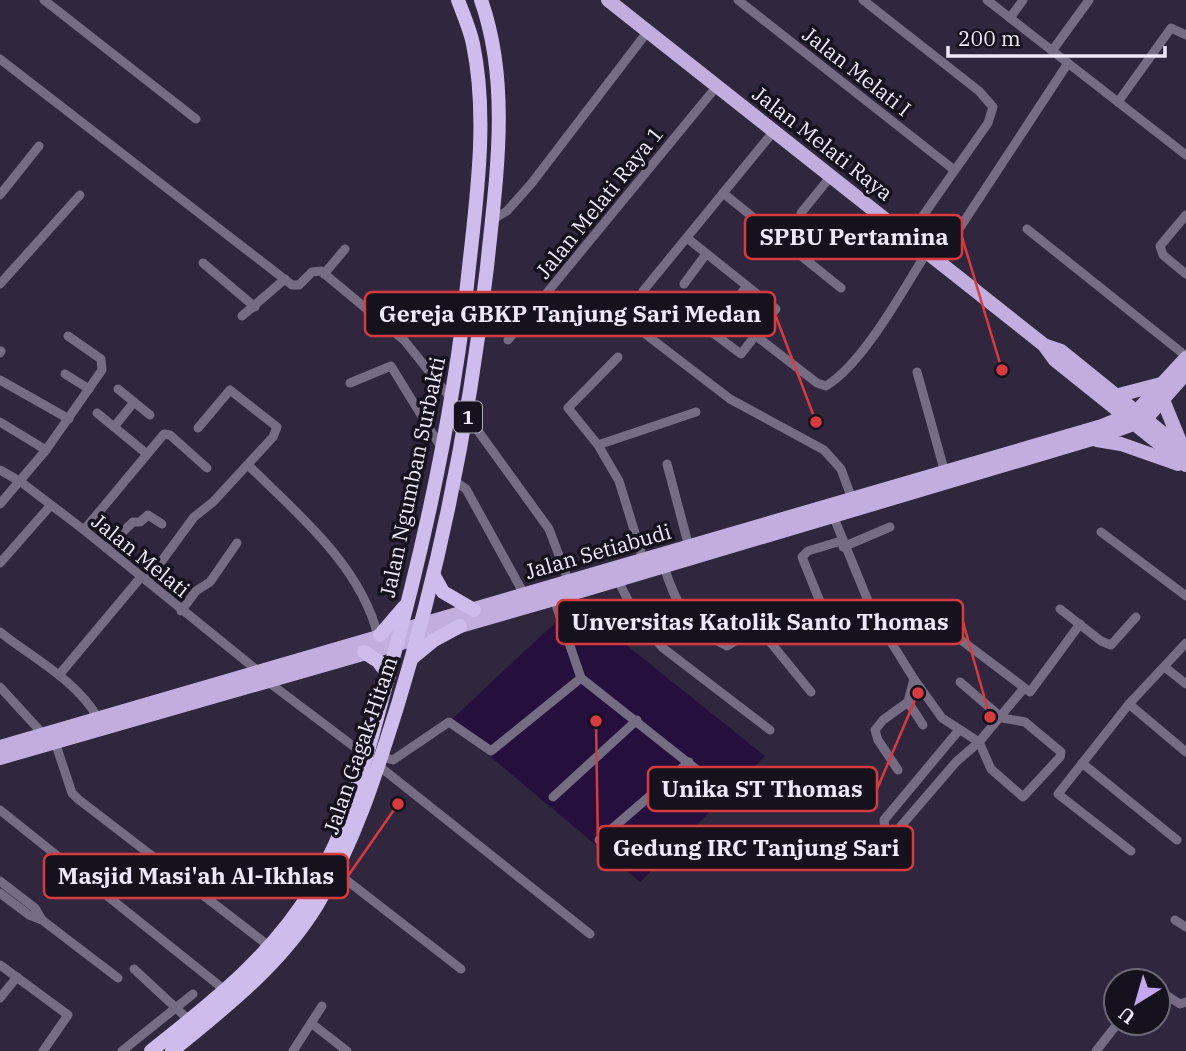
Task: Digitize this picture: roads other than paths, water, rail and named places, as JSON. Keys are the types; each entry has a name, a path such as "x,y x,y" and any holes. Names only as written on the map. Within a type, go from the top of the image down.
{"highway":[{"name":"Jalan Ngumban Surbakti","path":"400,636 423,552 453,400 476,204 479,93 473,43 458,0"},
{"name":"Jalan Ngumban Surbakti","path":"419,631 456,482 468,416 492,213 499,93 493,47 481,0"},
{"path":"476,204 492,213"},
{"path":"434,576 443,592 474,610"},
{"path":"379,635 410,600"},
{"path":"412,658 434,640 460,626"},
{"name":"Jalan Gagak Hitam","path":"172,1051 235,999 290,942 336,872 356,831 419,631"},
{"name":"Jalan Gagak Hitam","path":"149,1051 226,990 294,917 325,864 376,761 388,676 400,636"},
{"path":"364,652 379,661 388,676"}],"main road":[{"name":"Jalan Melati Raya","path":"608,0 1045,345 1055,360 1108,397 1186,458"},
{"name":"Jalan Setiabudi","path":"0,747 49,738 262,676 364,652 400,636 524,594 644,566 664,567 832,511 1006,460 1102,426 1136,419 1186,357"},
{"name":"Jalan Setiabudi","path":"419,631 460,626 554,599 617,579 689,547 832,511 852,499 945,473 1092,439 1136,419 1163,400 1186,373"},
{"path":"1102,426 1108,397 1163,383"},
{"path":"1163,400 1170,425 1186,458"},
{"path":"1092,439 1186,458"},
{"name":"Jalan Setiabudi","path":"262,676 379,635 400,636"},
{"name":"Jalan Setiabudi","path":"0,758 98,718 141,711"}],"street":[{"path":"44,0 196,119"},
{"name":"Jalan Melati I","path":"738,0 953,169"},
{"path":"863,0 993,107 988,123 953,169 908,237"},
{"path":"987,0 1186,155"},
{"path":"1010,18 1023,0"},
{"path":"1052,51 1089,0"},
{"path":"1118,102 1171,28 1186,35"},
{"path":"492,213 507,211 531,184 648,31"},
{"path":"0,59 285,279 296,286 303,283 314,270 324,274 404,340 453,400"},
{"path":"760,339 817,383 828,384 847,368 932,256 1068,63"},
{"name":"Jalan Melati Raya 1","path":"508,340 717,86"},
{"path":"643,291 774,131"},
{"path":"0,195 39,146"},
{"path":"801,212 831,176"},
{"path":"723,193 841,288"},
{"path":"0,284 4,271 80,195"},
{"path":"1186,215 1160,246 1160,251 1186,274"},
{"path":"1027,229 1186,357"},
{"path":"674,303 741,354 776,309 687,238"},
{"path":"324,274 345,249"},
{"path":"684,284 706,254"},
{"path":"203,264 255,307"},
{"path":"242,316 285,279"},
{"path":"724,315 747,286"},
{"path":"644,333 730,399 824,450 841,469 852,499"},
{"path":"0,504 46,450 104,365 101,359 68,335"},
{"path":"618,357 568,408 598,445 619,481 644,566"},
{"path":"350,383 391,366 443,451"},
{"path":"917,372 945,473"},
{"path":"65,374 89,388"},
{"path":"0,380 69,419"},
{"path":"118,389 150,415"},
{"path":"59,675 144,579 194,517 214,502 273,438 277,427 236,393 228,391 198,428"},
{"path":"114,427 134,402"},
{"path":"598,445 696,412"},
{"path":"97,413 147,454"},
{"path":"468,416 550,529 569,582"},
{"path":"0,422 46,450"},
{"path":"84,530 163,435 168,434 207,468"},
{"path":"667,464 689,547"},
{"path":"248,465 304,522 352,577 372,613 379,635"},
{"name":"Jalan Melati","path":"0,470 21,482 84,530 262,676 376,761 590,934"},
{"path":"456,482 466,489 524,594"},
{"path":"0,563 51,505"},
{"path":"832,511 842,544 873,613 914,679 942,718 979,742 991,769 1022,797 1027,796 1059,760 1061,752 1026,722 1002,718 960,682"},
{"path":"106,548 132,522 140,522 148,515 162,524"},
{"path":"829,624 802,557 808,551 842,544 890,527"},
{"path":"1101,532 1186,596"},
{"path":"181,611 196,591 210,582 237,543"},
{"path":"664,567 676,604 684,615 727,646 752,631 763,633 811,692"},
{"path":"617,579 640,623 663,648 770,730"},
{"path":"554,599 582,678 725,792"},
{"path":"1060,609 1111,645 1136,617"},
{"path":"945,628 1024,688 1032,691 1080,624"},
{"path":"0,632 80,692 98,718"},
{"path":"1131,851 1059,796 1129,704 1166,668 1186,643"},
{"path":"1166,668 1186,684"},
{"path":"376,761 393,760 449,722 491,751 582,678"},
{"path":"898,770 878,740 875,730 883,720 908,702 914,679"},
{"path":"0,687 49,738 72,793 78,799 269,946"},
{"path":"958,730 884,820 885,829 895,833 956,762 1002,718 1024,688"},
{"path":"908,702 923,725"},
{"path":"1129,704 1186,752"},
{"path":"553,797 637,720"},
{"path":"599,840 689,762"},
{"path":"1082,763 1177,840"},
{"path":"0,810 226,990"},
{"path":"336,872 461,969"},
{"path":"0,881 35,908 42,920"},
{"path":"0,893 29,915 42,920 118,978"},
{"path":"1175,920 1186,927"},
{"path":"0,965 68,1015 43,1051"},
{"path":"134,969 190,1020"},
{"path":"0,998 17,977"},
{"path":"122,1051 193,994"},
{"path":"293,1051 322,1006"},
{"path":"311,1023 347,1051"},
{"path":"1096,1051 1107,1037"},
{"path":"136,1039 149,1051"}],"place":[{"name":"SPBU Pertamina","path":"1002,370"},
{"name":"Gereja GBKP Tanjung Sari Medan","path":"816,422"},
{"name":"Unika ST Thomas","path":"918,693"},
{"name":"Unversitas Katolik Santo Thomas","path":"990,717"},
{"name":"Gedung IRC Tanjung Sari","path":"596,721"},
{"name":"Masjid Masi'ah Al-Ikhlas","path":"398,804"}]}
